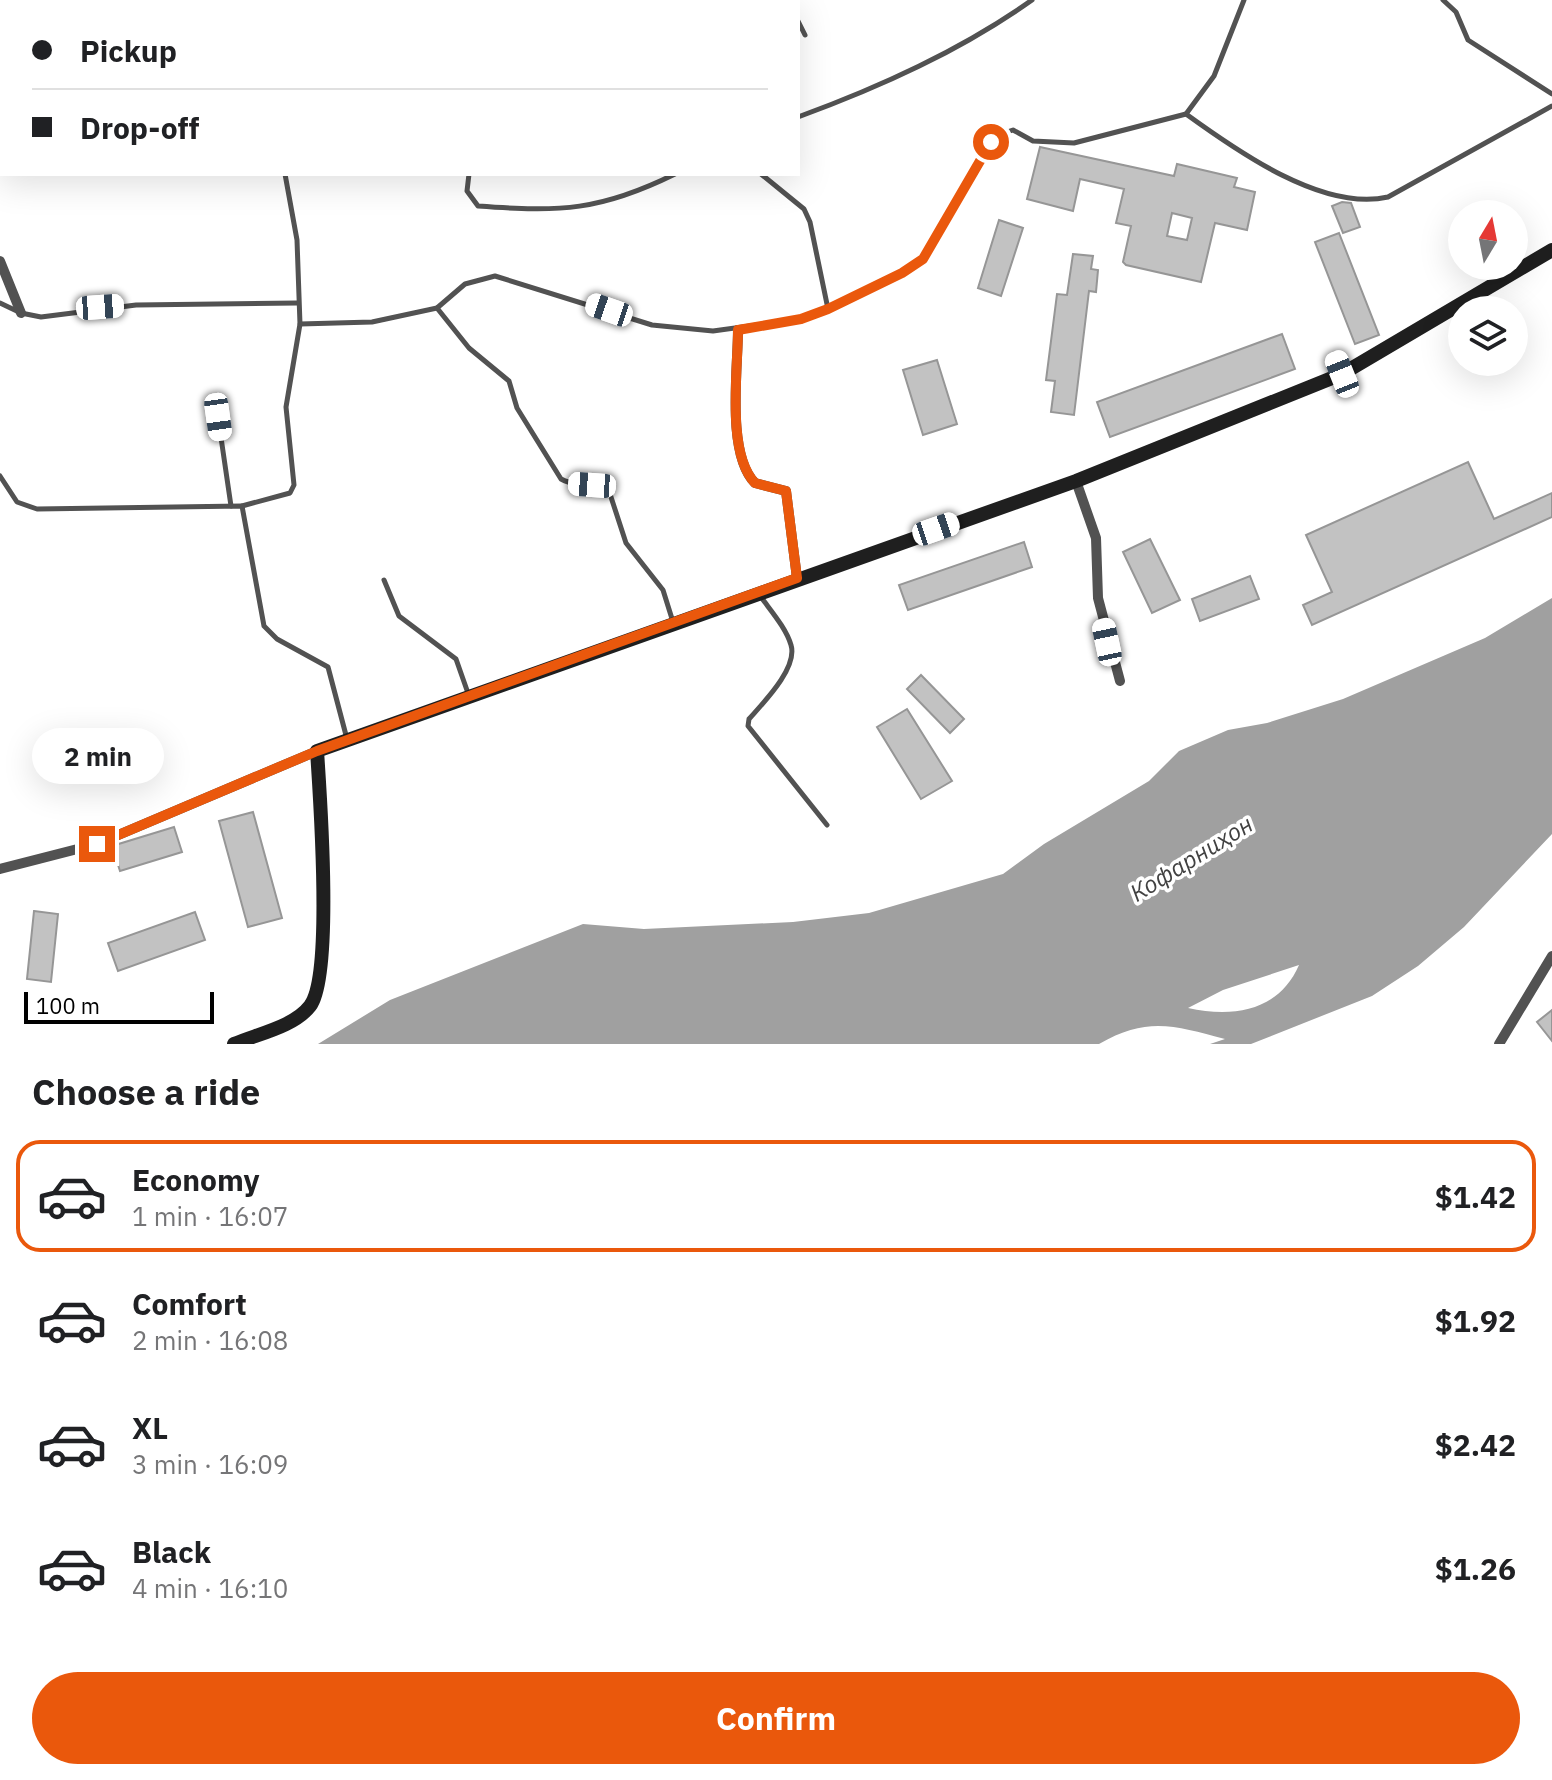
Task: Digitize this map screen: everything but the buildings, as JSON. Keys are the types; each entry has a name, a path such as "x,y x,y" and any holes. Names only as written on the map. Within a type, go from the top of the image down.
{"street":[{"path":"0,869 97,844 317,751 1076,481 1342,374 1552,250"},
{"path":"0,261 21,313"},
{"path":"738,330 736,405 743,460 755,483 786,491 797,578"},
{"path":"1076,481 1096,538 1098,598 1120,681"},
{"path":"234,1044 307,1010 320,983 322,882 317,751"},
{"path":"1499,1044 1552,956"}],"lane":[{"path":"800,116 910,72 962,45 1032,0"},
{"path":"300,324 372,322 437,308 465,284 495,276 652,325 713,331 738,330 801,319 902,273 923,259 998,135 1013,130 1033,141 1074,143 1186,114 1214,76 1244,0"},
{"path":"1443,0 1456,12 1468,40 1552,94"},
{"path":"800,25 805,35"},
{"path":"1186,114 1244,153 1308,186 1329,195 1362,200 1388,197 1552,106"},
{"path":"0,476 17,502 37,509 242,506 290,493 294,485 286,407 300,324 297,240 285,176"},
{"path":"469,176 467,191 478,206 545,211 593,207 643,190 671,176"},
{"path":"763,176 804,209 810,222 828,309"},
{"path":"0,303 21,313 41,317 136,305 297,303"},
{"path":"437,308 469,348 509,381 517,408 561,479 569,484 604,488 610,494 626,543 663,590 673,622"},
{"path":"1334,354 1342,374"},
{"path":"218,417 231,506"},
{"path":"242,506 264,626 277,639 328,667 347,740"},
{"path":"384,580 399,616 456,659 469,696"},
{"path":"758,592 790,641 792,652 790,664 749,719 748,726 827,825"}],"water":[{"name":"Кофарниҳон","path":"1552,598 1552,834 1464,927 1418,966 1372,996 1251,1044 1210,1044 1225,1039 1162,1026 1132,1030 1099,1044 318,1044 390,1000 583,924 644,929 793,922 869,913 1003,874 1044,844 1149,781 1179,751 1228,730 1267,723 1343,699 1485,638","holes":["1299,965 1280,993 1253,1008 1222,1012 1188,1008 1223,990"]}],"route":[{"path":"97,844 317,751 797,578 786,491 784,488 755,483 743,460 736,405 738,330 801,319 828,309 902,273 923,259 991,142"}]}
